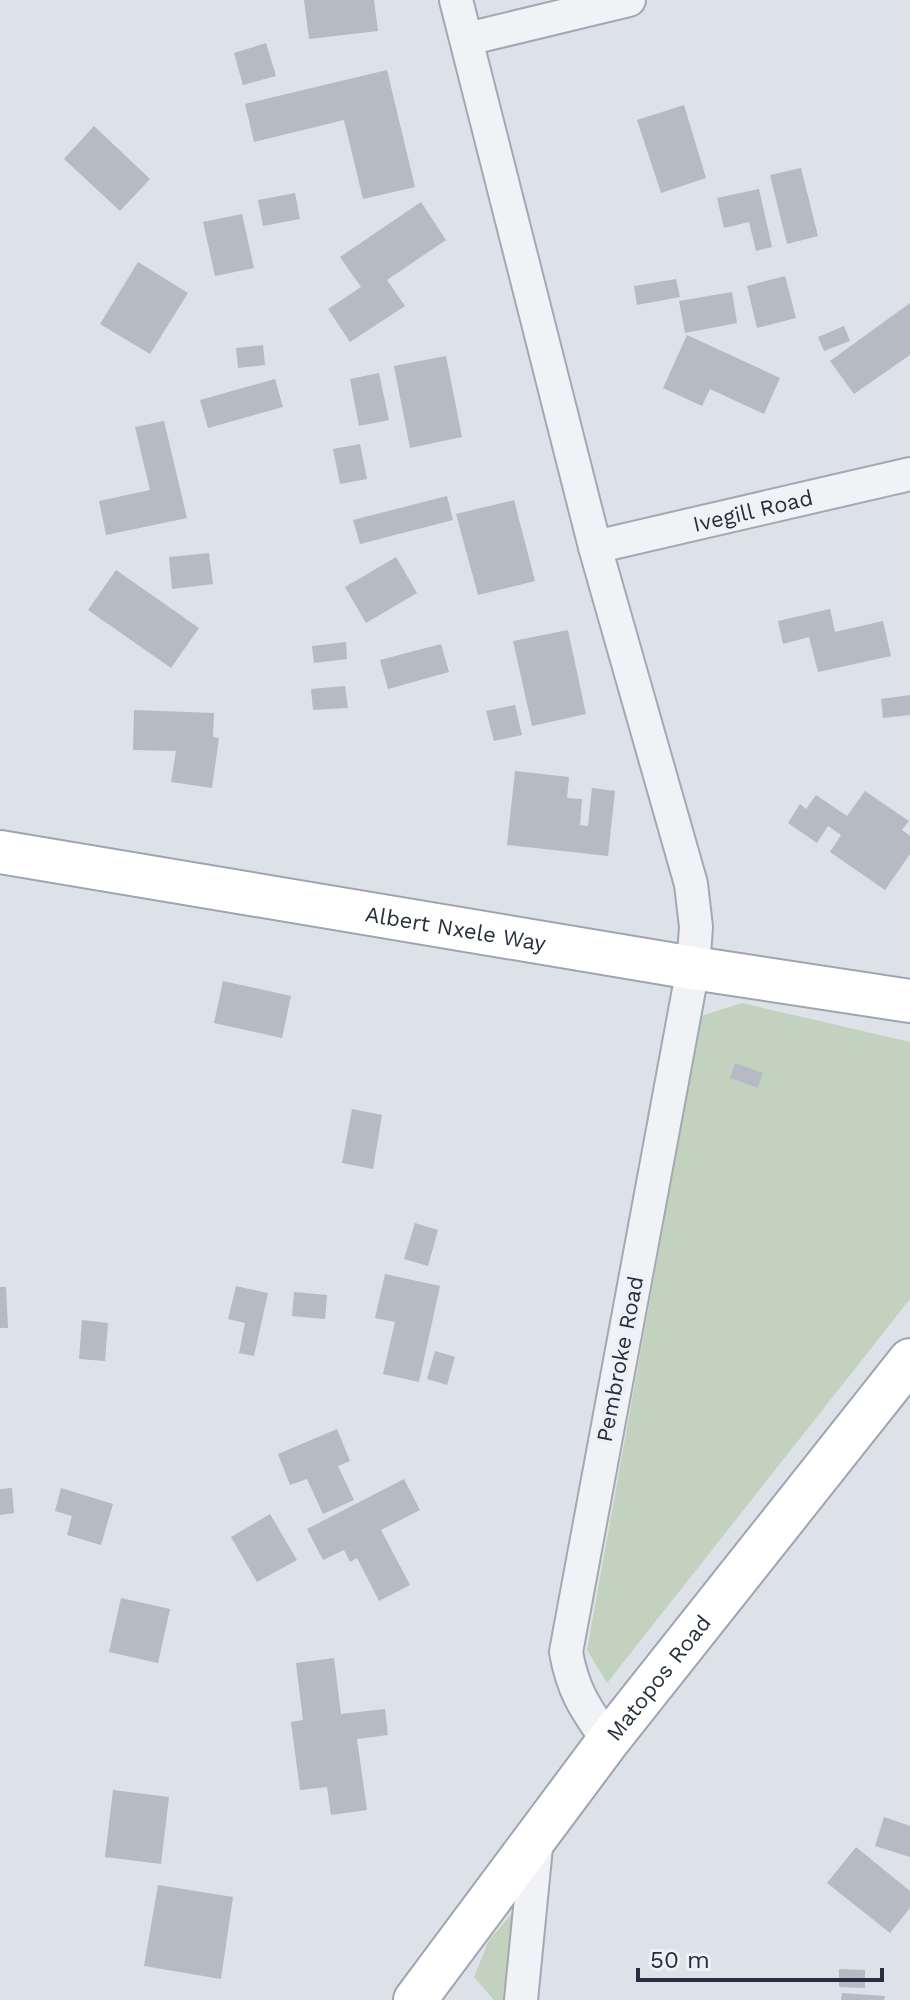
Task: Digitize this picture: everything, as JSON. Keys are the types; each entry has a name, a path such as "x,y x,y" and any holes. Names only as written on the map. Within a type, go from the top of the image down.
{"main road":[{"name":"Albert Nxele Way","path":"0,852 693,968 910,1001"},
{"name":"Matopos Road","path":"431,1994 537,1837 608,1741 910,1360"}],"street":[{"name":"Pembroke Road","path":"456,0 595,547 691,884 696,927 693,968 566,1652 579,1699 608,1741"},
{"path":"467,39 629,0"},
{"name":"Ivegill Road","path":"595,547 910,474"},
{"path":"521,2000 537,1837"}],"green space":[{"path":"742,1003 910,1042 910,1299 607,1683 587,1650 701,1016"},
{"path":"515,1910 505,2000 494,2000 474,1977 489,1940"}],"building":[{"path":"304,0 374,0 378,31 309,39"},
{"path":"266,43 276,76 243,85 234,53"},
{"path":"387,70 415,187 363,199 344,120 254,142 245,104"},
{"path":"684,105 706,178 661,193 637,120"},
{"path":"94,126 150,179 120,211 64,159"},
{"path":"801,168 818,236 787,244 770,175"},
{"path":"759,189 772,247 756,251 749,222 724,228 717,198"},
{"path":"295,193 300,219 263,226 258,200"},
{"path":"421,202 446,240 387,280 405,306 350,342 328,309 361,287 340,257"},
{"path":"242,214 254,268 215,276 203,222"},
{"path":"138,262 188,293 150,354 100,324"},
{"path":"785,276 796,318 757,328 747,286"},
{"path":"676,279 680,297 637,305 634,286"},
{"path":"732,292 737,323 685,333 679,301"},
{"path":"910,303 910,355 854,394 830,361"},
{"path":"844,326 850,341 824,351 818,337"},
{"path":"687,335 780,378 764,414 710,389 702,406 663,388"},
{"path":"263,345 265,365 238,368 236,348"},
{"path":"446,356 462,437 410,448 394,366"},
{"path":"379,373 389,420 359,426 350,379"},
{"path":"275,379 283,407 208,428 200,400"},
{"path":"164,421 187,518 106,535 99,501 150,490 135,427"},
{"path":"360,444 367,479 340,484 333,449"},
{"path":"447,496 453,520 360,544 353,520"},
{"path":"514,500 535,581 478,595 456,514"},
{"path":"209,553 213,584 172,589 169,557"},
{"path":"396,557 417,593 366,623 345,587"},
{"path":"116,570 199,628 171,668 88,610"},
{"path":"830,609 835,632 883,621 891,656 818,672 809,637 783,644 778,621"},
{"path":"568,630 586,714 532,726 513,641"},
{"path":"346,642 347,659 314,663 312,646"},
{"path":"441,644 449,672 388,689 380,660"},
{"path":"345,686 348,708 313,710 311,689"},
{"path":"910,695 910,715 883,718 881,699"},
{"path":"515,705 522,735 494,741 486,711"},
{"path":"134,710 214,713 213,737 219,738 212,788 171,782 176,751 133,750"},
{"path":"515,771 569,777 567,798 582,799 580,825 588,826 592,788 615,791 608,856 507,845"},
{"path":"865,791 909,821 902,830 910,836 910,854 885,890 830,852 841,835 828,826 817,843 788,823 800,804 806,809 816,795 847,816"},
{"path":"223,981 291,996 282,1038 214,1023"},
{"path":"735,1063 763,1073 758,1088 730,1078"},
{"path":"352,1109 382,1115 373,1169 342,1163"},
{"path":"415,1223 438,1230 428,1266 404,1259"},
{"path":"385,1274 440,1286 419,1382 383,1374 395,1322 375,1318"},
{"path":"236,1286 268,1293 254,1356 239,1353 245,1323 228,1319"},
{"path":"0,1287 6,1287 8,1328 0,1328"},
{"path":"294,1292 327,1295 325,1319 292,1316"},
{"path":"82,1320 108,1323 105,1361 79,1359"},
{"path":"435,1351 455,1357 447,1385 427,1379"},
{"path":"337,1429 350,1461 338,1466 354,1500 323,1514 307,1479 290,1485 278,1454"},
{"path":"404,1479 420,1510 381,1530 410,1585 379,1601 357,1558 350,1562 344,1550 323,1560 307,1529"},
{"path":"12,1488 14,1513 0,1515 0,1489"},
{"path":"61,1488 113,1504 101,1545 67,1535 72,1516 55,1511"},
{"path":"270,1514 297,1560 257,1582 231,1537"},
{"path":"121,1598 170,1609 158,1663 109,1652"},
{"path":"334,1658 341,1714 385,1709 388,1735 357,1739 367,1810 331,1815 327,1787 300,1790 291,1722 303,1720 296,1663"},
{"path":"113,1790 169,1797 161,1864 105,1857"},
{"path":"884,1817 910,1826 910,1857 875,1846"},
{"path":"856,1847 910,1891 910,1908 890,1933 827,1883"},
{"path":"158,1885 233,1897 221,1979 144,1966"},
{"path":"839,1969 865,1970 865,1988 839,1987"},
{"path":"842,1993 885,1996 884,2000 841,2000"}]}
